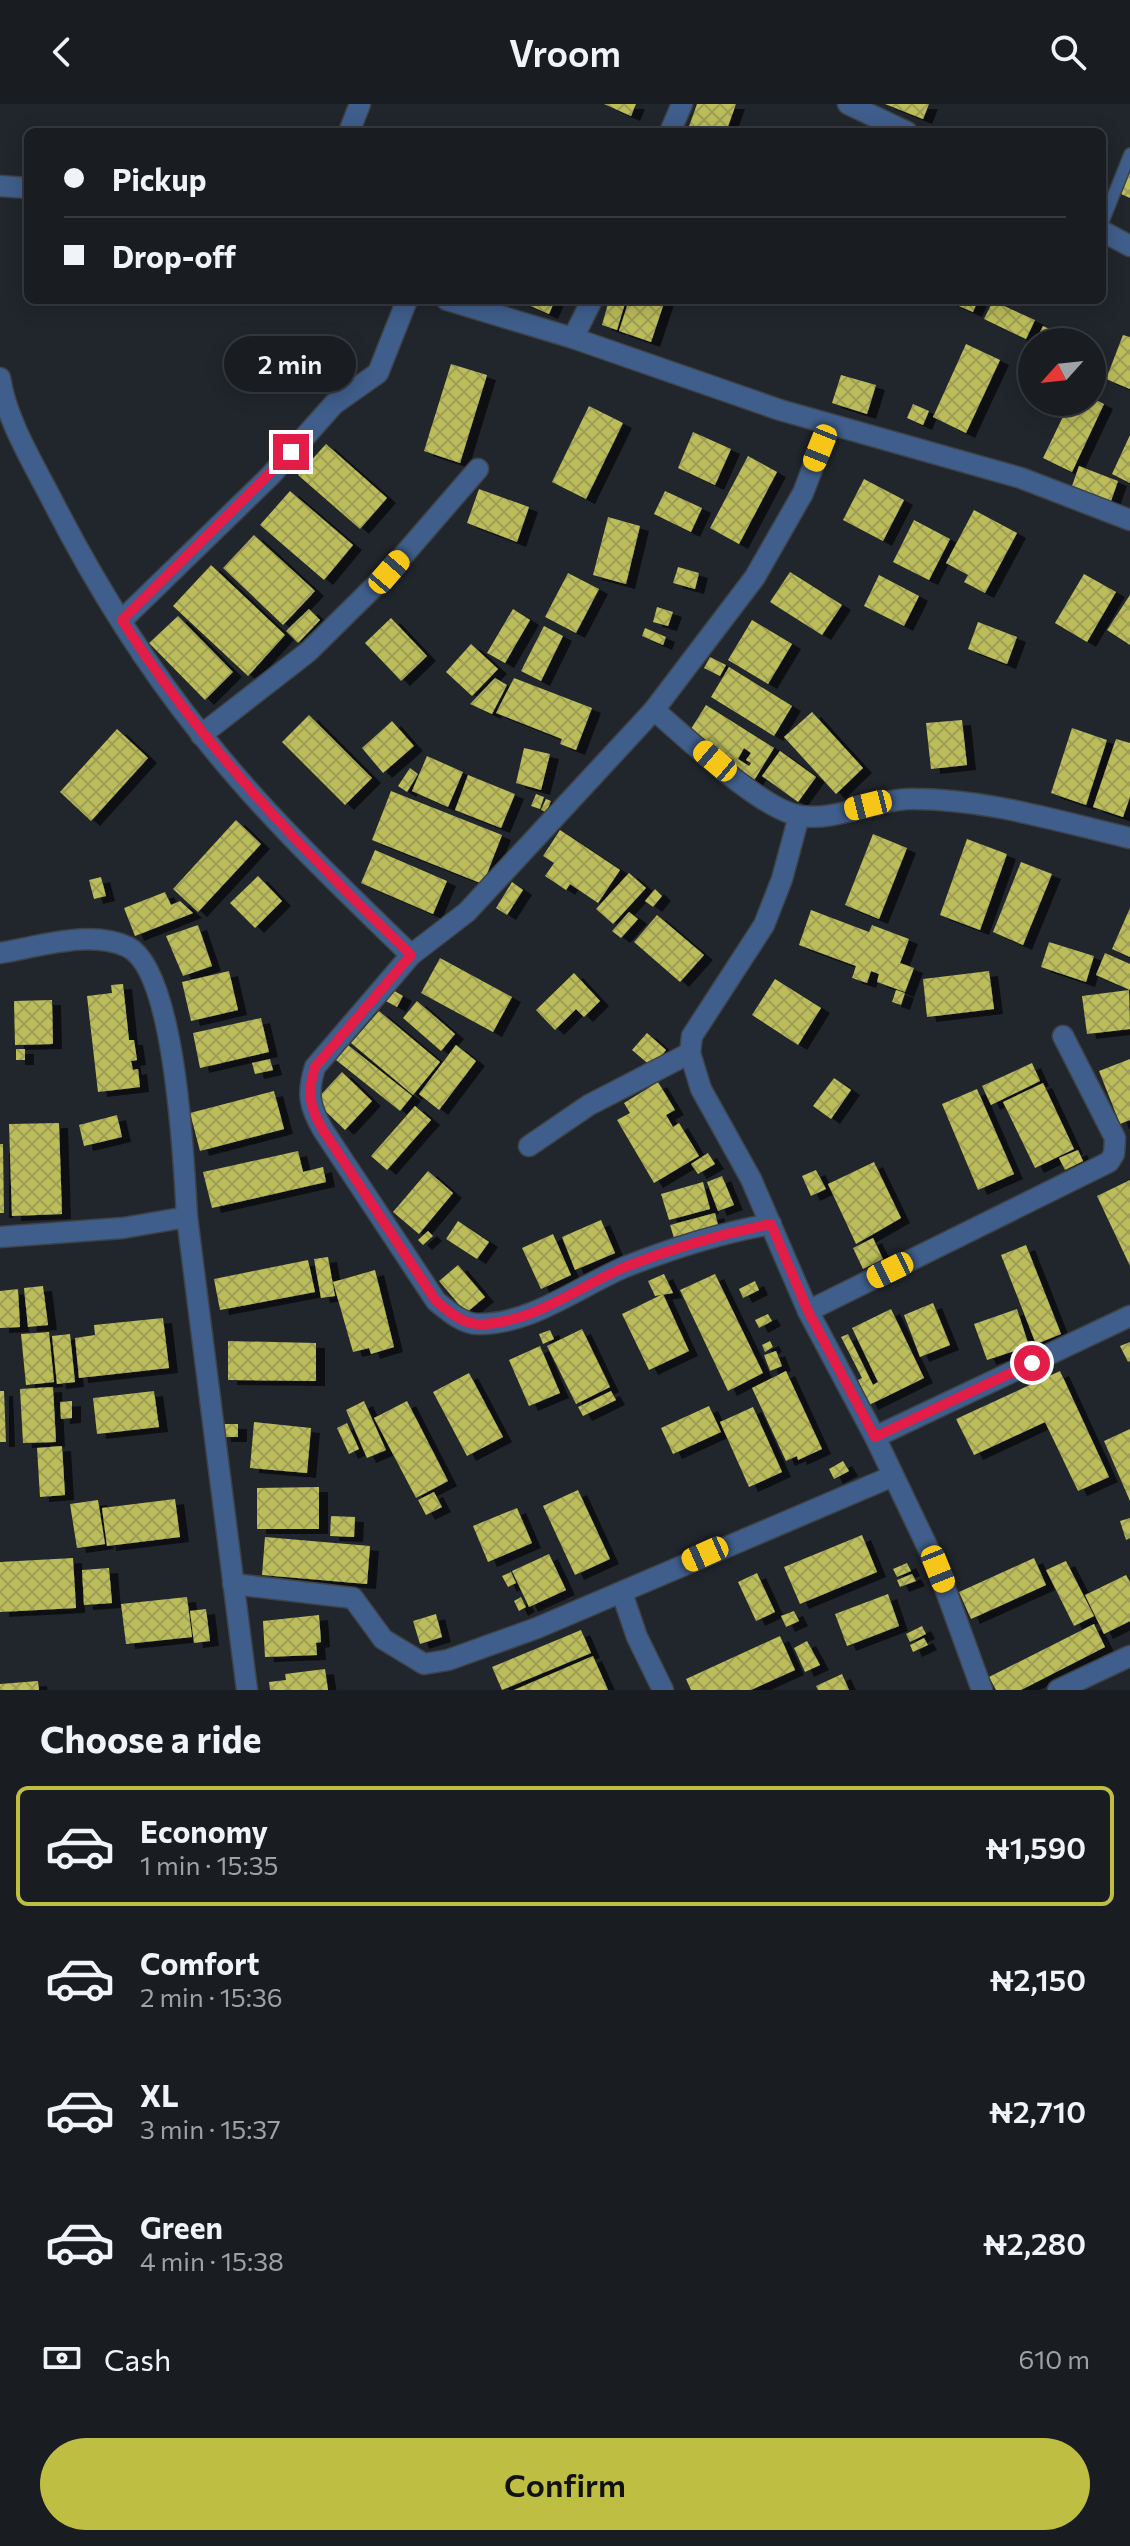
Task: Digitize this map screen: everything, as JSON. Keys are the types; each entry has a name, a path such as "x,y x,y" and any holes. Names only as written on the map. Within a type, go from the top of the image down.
{"street":[{"path":"351,128 360,104"},
{"path":"672,128 682,104"},
{"path":"848,104 899,128"},
{"path":"0,186 24,188"},
{"path":"1106,233 1130,246"},
{"path":"122,620 270,476 334,404 378,373 405,304"},
{"path":"460,304 573,338 829,425 1021,478 1130,520"},
{"path":"573,338 590,304"},
{"path":"0,378 2,392 36,469 80,554 201,735 316,865 411,955"},
{"path":"771,1224 716,1234 624,1268 533,1311 476,1324 455,1316 436,1301 323,1130 311,1109 308,1090 315,1067 411,955 467,912 654,710 755,577 803,493 829,425"},
{"path":"201,735 308,652 389,572 478,469"},
{"path":"654,710 756,794 799,816 825,816 889,799 942,799 1130,838"},
{"path":"799,816 782,879 764,925 692,1036 690,1053 701,1089 745,1167 808,1311 875,1437 938,1569 982,1690"},
{"path":"0,953 90,939 128,947 148,965 161,997 247,1690"},
{"path":"808,1311 1109,1162 1114,1154 1115,1138 1063,1036"},
{"path":"529,1146 601,1098 690,1053"},
{"path":"0,1237 123,1228 187,1217"},
{"path":"875,1437 1130,1316"},
{"path":"233,1584 353,1598 383,1639 424,1664 478,1649 622,1593 705,1554 893,1476"},
{"path":"622,1593 637,1637 663,1690"},
{"path":"1058,1690 1130,1656"}],"lane":[{"path":"1106,214 1130,154"}],"building":[{"path":"604,104 636,104 631,116"},
{"path":"697,104 736,104 727,128 688,128"},
{"path":"885,104 929,104 923,119"},
{"path":"1130,172 1130,198 1121,194"},
{"path":"526,304 553,304 549,314"},
{"path":"608,304 625,304 617,330 602,325"},
{"path":"628,304 664,304 651,342 619,331"},
{"path":"954,304 976,304 973,312"},
{"path":"992,304 1000,304 1035,320 1031,328 1018,328 1018,335 984,319"},
{"path":"1123,335 1130,337 1130,389 1106,379"},
{"path":"966,344 1000,360 966,433 933,417"},
{"path":"451,364 487,375 460,463 424,451"},
{"path":"841,375 876,385 867,414 832,403"},
{"path":"913,404 929,411 923,425 907,418"},
{"path":"589,406 623,423 586,499 552,482"},
{"path":"1063,416 1098,416 1072,472 1043,458"},
{"path":"693,432 731,449 715,485 678,468"},
{"path":"1130,435 1130,483 1112,474"},
{"path":"326,444 387,498 360,529 298,475"},
{"path":"748,456 777,472 739,544 710,528"},
{"path":"1079,466 1118,481 1111,501 1072,486"},
{"path":"864,479 904,500 883,541 843,520"},
{"path":"479,489 529,507 517,542 467,523"},
{"path":"290,491 353,545 324,580 260,525"},
{"path":"665,491 702,508 691,532 654,514"},
{"path":"974,510 1017,533 985,593 964,582 968,575 946,563"},
{"path":"608,517 640,526 626,584 593,575"},
{"path":"914,520 950,539 929,580 893,562"},
{"path":"254,535 315,591 283,625 223,568"},
{"path":"211,565 285,635 248,676 173,606"},
{"path":"678,567 699,573 695,589 673,583"},
{"path":"790,572 842,605 822,635 770,602"},
{"path":"568,573 599,589 576,633 545,617"},
{"path":"1084,574 1116,592 1087,642 1055,623"},
{"path":"879,575 919,596 904,626 864,606"},
{"path":"1130,595 1130,645 1107,630"},
{"path":"657,607 673,612 668,626 653,622"},
{"path":"309,609 320,620 298,643 286,631"},
{"path":"513,609 530,620 505,663 487,653"},
{"path":"178,616 233,672 205,700 149,643"},
{"path":"391,618 427,656 401,681 365,643"},
{"path":"752,620 792,644 768,684 728,660"},
{"path":"978,622 1017,637 1007,664 968,649"},
{"path":"544,626 563,636 541,681 521,671"},
{"path":"645,628 666,637 663,645 642,636"},
{"path":"471,644 498,669 472,696 446,672"},
{"path":"710,657 726,665 720,676 704,668"},
{"path":"729,667 792,706 774,736 711,697"},
{"path":"495,678 507,685 492,714 470,704"},
{"path":"514,678 592,708 576,750 560,744 562,739 496,713"},
{"path":"706,705 774,748 753,782 730,767 734,760 689,732","holes":["744,748 751,753 746,760 751,763 749,766 738,759"]},
{"path":"812,712 863,768 836,794 784,737"},
{"path":"309,715 372,778 345,805 282,742"},
{"path":"962,720 967,765 931,769 926,723"},
{"path":"392,721 414,746 383,773 362,748"},
{"path":"1072,728 1107,740 1086,805 1051,793"},
{"path":"117,729 148,758 91,821 60,792"},
{"path":"1116,739 1130,743 1130,797 1123,817 1093,807"},
{"path":"524,748 550,754 541,790 516,783"},
{"path":"780,751 816,777 798,802 762,776"},
{"path":"427,756 463,772 448,807 412,791"},
{"path":"410,768 418,774 407,792 398,786"},
{"path":"468,775 515,794 501,828 455,810"},
{"path":"391,791 502,835 483,884 372,840"},
{"path":"536,794 544,797 540,809 531,806"},
{"path":"546,799 551,801 546,812 541,810"},
{"path":"236,820 261,844 198,912 173,889"},
{"path":"560,830 620,870 598,903 570,884 566,890 545,876 554,863 543,856"},
{"path":"873,834 907,848 879,919 845,905"},
{"path":"967,839 1007,854 980,930 940,915"},
{"path":"375,850 447,881 433,914 361,883"},
{"path":"1021,862 1052,874 1023,945 993,932"},
{"path":"629,873 646,888 613,924 596,909"},
{"path":"258,876 282,901 255,928 230,903"},
{"path":"101,877 106,896 94,899 89,880"},
{"path":"512,882 523,890 507,915 496,908"},
{"path":"655,889 662,896 653,907 645,901"},
{"path":"165,892 171,905 180,901 193,913 135,936 124,908"},
{"path":"1130,908 1130,957 1112,949"},
{"path":"811,910 869,932 872,925 909,939 900,963 914,968 905,992 877,982 879,974 871,971 867,983 852,978 856,966 799,945"},
{"path":"629,912 638,919 621,938 612,931"},
{"path":"657,915 704,955 680,982 634,942"},
{"path":"198,925 212,966 183,976 166,936"},
{"path":"1049,942 1094,956 1086,982 1041,967"},
{"path":"1105,953 1130,964 1130,990 1096,975"},
{"path":"440,958 512,997 493,1032 421,993"},
{"path":"229,971 238,1010 191,1021 182,982"},
{"path":"989,971 994,1009 927,1017 923,979"},
{"path":"574,973 600,1001 584,1017 576,1009 555,1030 536,1010"},
{"path":"775,979 821,1008 798,1045 752,1015"},
{"path":"123,984 129,1040 134,1040 137,1060 131,1061 133,1070 138,1069 140,1087 98,1092 87,996 112,993 111,985"},
{"path":"391,989 403,996 397,1007 384,1000"},
{"path":"896,990 905,993 901,1005 892,1002"},
{"path":"1129,990 1130,1029 1087,1034 1082,996"},
{"path":"52,1000 53,1044 15,1045 14,1001"},
{"path":"417,1001 455,1034 441,1051 403,1018"},
{"path":"379,1011 440,1062 413,1095 351,1043"},
{"path":"261,1018 269,1052 200,1068 193,1033"},
{"path":"647,1033 666,1050 652,1067 632,1050"},
{"path":"348,1045 412,1096 400,1111 336,1060"},
{"path":"456,1045 476,1061 439,1110 419,1094"},
{"path":"16,1049 25,1049 25,1060 16,1060"},
{"path":"270,1059 273,1070 255,1074 252,1063"},
{"path":"1130,1059 1130,1120 1120,1124 1099,1071"},
{"path":"1032,1063 1040,1081 991,1105 982,1086"},
{"path":"342,1072 372,1101 345,1130 315,1101"},
{"path":"834,1078 851,1090 831,1119 813,1106"},
{"path":"658,1082 675,1110 666,1115 673,1127 679,1123 699,1156 654,1183 617,1120 630,1113 624,1103"},
{"path":"1043,1083 1074,1149 1035,1168 1003,1102"},
{"path":"977,1089 1014,1174 978,1190 942,1104"},
{"path":"274,1091 284,1129 200,1151 190,1113"},
{"path":"415,1106 431,1120 387,1170 371,1156"},
{"path":"117,1115 122,1137 84,1146 79,1125"},
{"path":"59,1123 62,1214 12,1216 9,1124"},
{"path":"0,1144 3,1144 4,1213 0,1213"},
{"path":"1078,1150 1083,1161 1065,1170 1059,1158"},
{"path":"298,1151 303,1172 323,1167 326,1182 212,1208 203,1172"},
{"path":"708,1153 715,1164 698,1174 691,1164"},
{"path":"874,1162 901,1218 856,1244 828,1184"},
{"path":"816,1170 826,1189 811,1196 802,1176"},
{"path":"428,1171 453,1193 419,1234 393,1212"},
{"path":"722,1176 734,1205 718,1211 707,1182"},
{"path":"1130,1180 1130,1266 1097,1196"},
{"path":"703,1182 710,1209 669,1220 661,1194"},
{"path":"715,1213 718,1225 674,1238 670,1225"},
{"path":"601,1220 615,1253 575,1270 562,1237"},
{"path":"458,1221 489,1242 477,1259 446,1239"},
{"path":"428,1231 433,1236 423,1245 418,1240"},
{"path":"553,1234 571,1275 541,1289 522,1248"},
{"path":"873,1238 883,1259 863,1269 853,1248"},
{"path":"1026,1245 1061,1334 1036,1344 1001,1255"},
{"path":"328,1257 335,1296 321,1298 314,1259"},
{"path":"308,1260 315,1292 220,1310 214,1279"},
{"path":"458,1265 485,1297 466,1313 439,1281"},
{"path":"375,1270 394,1347 371,1354 369,1348 353,1352 333,1282"},
{"path":"664,1274 673,1293 655,1296 648,1281"},
{"path":"715,1274 763,1373 728,1391 680,1290"},
{"path":"755,1281 759,1290 743,1298 739,1289"},
{"path":"43,1286 48,1325 28,1327 24,1288"},
{"path":"18,1289 20,1327 0,1328 0,1291"},
{"path":"663,1294 689,1351 649,1370 622,1314"},
{"path":"933,1303 950,1345 920,1357 904,1315"},
{"path":"891,1309 924,1378 869,1405 858,1380 862,1378 841,1337 848,1334 873,1385 878,1382 852,1328"},
{"path":"1017,1309 1029,1346 987,1360 974,1324"},
{"path":"768,1314 772,1321 759,1328 755,1320"},
{"path":"163,1318 169,1368 79,1378 75,1338 95,1335 94,1325"},
{"path":"582,1329 610,1387 576,1404 547,1346"},
{"path":"550,1330 554,1339 543,1344 539,1334"},
{"path":"49,1332 54,1382 26,1385 21,1334"},
{"path":"70,1334 75,1382 57,1384 52,1336"},
{"path":"228,1341 316,1343 316,1381 228,1380"},
{"path":"770,1341 773,1347 765,1352 762,1345"},
{"path":"1130,1342 1130,1361 1128,1362 1120,1346"},
{"path":"540,1346 560,1393 529,1406 509,1360"},
{"path":"776,1351 782,1366 770,1371 764,1355"},
{"path":"786,1371 822,1449 798,1460 797,1456 786,1461 752,1388"},
{"path":"1060,1371 1109,1477 1078,1491 1045,1422 974,1455 956,1419"},
{"path":"469,1373 503,1437 467,1456 433,1392"},
{"path":"53,1387 56,1442 23,1443 20,1389"},
{"path":"0,1391 4,1391 6,1442 0,1442"},
{"path":"154,1391 159,1427 97,1434 93,1398"},
{"path":"611,1391 616,1400 583,1416 578,1407"},
{"path":"72,1401 72,1418 61,1419 60,1402"},
{"path":"364,1401 386,1450 367,1458 346,1410"},
{"path":"407,1401 448,1481 416,1498 374,1418"},
{"path":"709,1406 721,1432 673,1454 661,1428"},
{"path":"753,1407 782,1472 749,1487 720,1422"},
{"path":"254,1422 311,1428 307,1473 250,1468"},
{"path":"347,1423 359,1449 349,1454 337,1428"},
{"path":"221,1424 238,1424 238,1437 222,1437"},
{"path":"1130,1429 1130,1501 1104,1441"},
{"path":"62,1446 65,1495 40,1497 37,1448"},
{"path":"843,1461 849,1471 834,1479 829,1469"},
{"path":"319,1487 319,1529 257,1529 257,1488"},
{"path":"578,1490 610,1559 575,1575 543,1506"},
{"path":"434,1492 442,1507 426,1515 418,1500"},
{"path":"175,1499 180,1537 107,1546 102,1508"},
{"path":"98,1500 105,1544 77,1548 70,1504"},
{"path":"517,1508 532,1543 488,1562 473,1526"},
{"path":"331,1516 355,1517 354,1537 330,1536"},
{"path":"1130,1518 1130,1538 1126,1540 1120,1521"},
{"path":"862,1535 877,1572 800,1604 784,1567"},
{"path":"265,1537 370,1546 367,1584 262,1575"},
{"path":"549,1554 566,1590 529,1607 512,1571"},
{"path":"73,1558 76,1608 0,1612 0,1562"},
{"path":"1034,1558 1046,1585 971,1619 959,1592"},
{"path":"1066,1561 1094,1616 1074,1626 1046,1570"},
{"path":"907,1563 911,1571 897,1577 893,1569"},
{"path":"109,1568 112,1603 84,1605 82,1570"},
{"path":"511,1572 516,1583 508,1587 502,1576"},
{"path":"757,1573 775,1612 756,1621 738,1582"},
{"path":"912,1574 916,1581 900,1587 897,1580"},
{"path":"1126,1575 1130,1582 1130,1621 1104,1634 1085,1595"},
{"path":"888,1594 899,1626 847,1646 835,1614"},
{"path":"187,1597 192,1637 126,1644 121,1604"},
{"path":"521,1597 526,1607 519,1611 514,1601"},
{"path":"206,1609 210,1641 194,1643 190,1611"},
{"path":"794,1611 799,1621 786,1627 781,1616"},
{"path":"436,1614 442,1637 420,1644 413,1621"},
{"path":"319,1615 321,1642 316,1643 317,1655 265,1657 263,1621"},
{"path":"1094,1624 1105,1647 1021,1690 996,1690 989,1677"},
{"path":"922,1626 926,1634 910,1642 906,1634"},
{"path":"581,1630 591,1653 502,1690 492,1667"},
{"path":"780,1636 795,1670 751,1690 691,1690 686,1679"},
{"path":"924,1638 928,1645 913,1652 910,1645"},
{"path":"807,1641 820,1665 805,1672 794,1648"},
{"path":"593,1656 608,1690 514,1690"},
{"path":"325,1669 328,1690 270,1690 269,1682 286,1680 285,1674"},
{"path":"842,1674 849,1690 818,1690 816,1686"},
{"path":"38,1681 39,1690 0,1690 0,1684"}],"route":[{"path":"291,452 122,620 201,735 316,865 411,955 315,1067 308,1090 311,1109 323,1130 348,1163 436,1301 455,1316 476,1324 498,1321 533,1311 624,1268 693,1242 716,1234 771,1224 808,1311 875,1437 1032,1363"}]}
